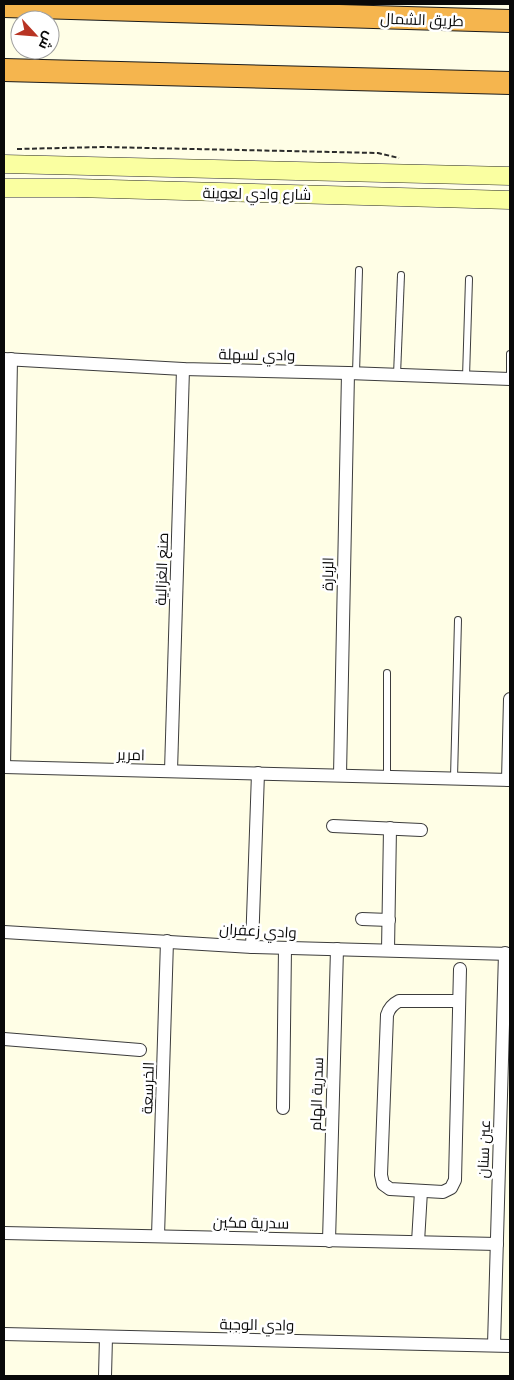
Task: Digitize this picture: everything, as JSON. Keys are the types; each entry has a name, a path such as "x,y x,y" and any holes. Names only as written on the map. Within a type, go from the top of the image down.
{"highway":[{"name":"طريق الشمال","path":"4,6 510,21"},
{"path":"4,70 510,82"}],"main road":[{"name":"شارع وادي لعوينة","path":"4,164 510,176"},
{"name":"شارع وادي لعوينة","path":"4,188 75,188 510,200"}],"street":[{"name":"وادي لسهلة","path":"7,359 183,369 397,374 510,379"},
{"path":"4,767 7,359"},
{"name":"صنع الغزالية","path":"171,771 183,369"},
{"name":"الزبارة","path":"340,775 352,373"},
{"path":"509,780 510,699"},
{"name":"امرير","path":"4,767 509,780"},
{"path":"252,947 258,773"},
{"path":"333,826 422,830"},
{"path":"388,950 390,828"},
{"path":"362,919 389,920"},
{"name":"وادي زعفران","path":"4,932 252,947 507,954"},
{"name":"الخرسعة","path":"158,1236 167,941"},
{"path":"283,1108 285,948"},
{"name":"سدرية الهام","path":"329,1240 337,949"},
{"name":"عين سنان","path":"494,1345 507,954"},
{"path":"459,1001 399,1001 391,1006 387,1015 381,1180 390,1189 443,1192 451,1188 455,1180 460,969"},
{"path":"4,1039 140,1050"},
{"path":"418,1242 421,1191"},
{"name":"سدرية مكين","path":"4,1233 497,1244"},
{"name":"وادي الوجبة","path":"4,1334 510,1346"},
{"path":"105,1376 106,1337"}],"lane":[{"path":"352,373 359,270"},
{"path":"397,374 401,275"},
{"path":"466,377 469,278"},
{"path":"510,354 510,379"},
{"path":"454,778 458,620"},
{"path":"387,673 388,776"}],"path":[{"path":"14,149 103,147 242,149 378,153 401,159"}]}
